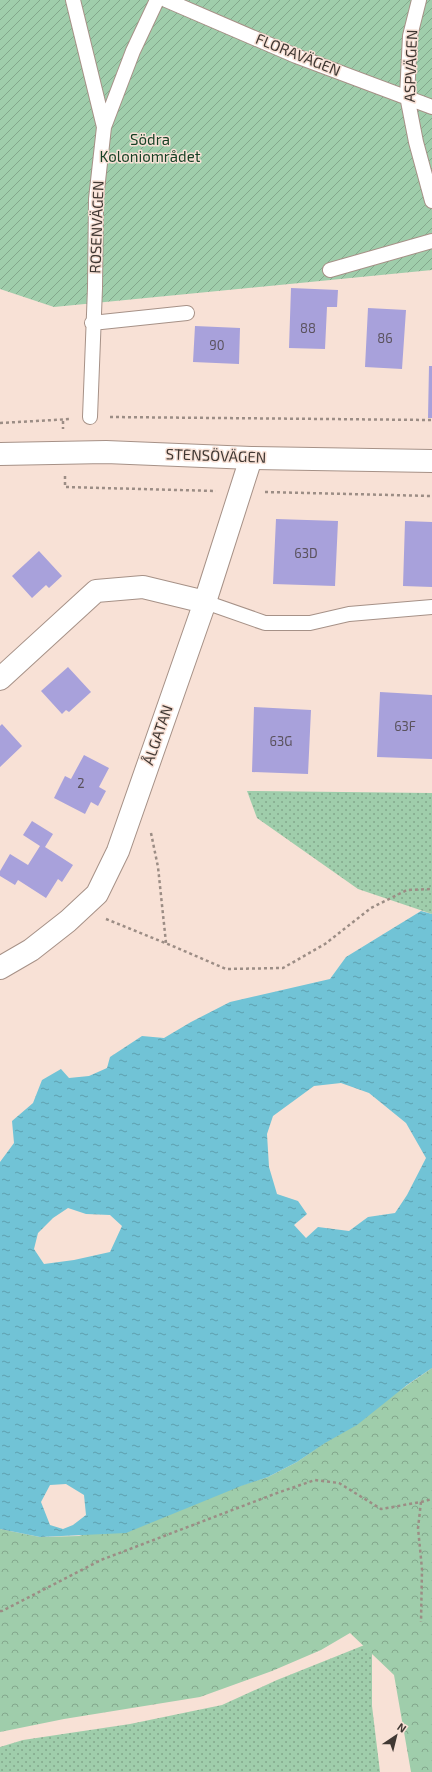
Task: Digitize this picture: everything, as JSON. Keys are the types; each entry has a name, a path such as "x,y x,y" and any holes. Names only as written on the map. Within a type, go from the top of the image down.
{"street":[{"name":"STENSÖVÄGEN","path":"0,454 106,452 252,458 432,461"},
{"name":"ÅLGATAN","path":"0,968 31,950 68,921 97,894 118,851 205,602 252,458"},
{"path":"0,679 96,591 143,587 205,602"}],"lane":[{"path":"73,0 104,127"},
{"name":"ROSENVÄGEN","path":"90,417 92,323 95,288 96,199 104,127 133,51 157,0"},
{"name":"FLORAVÄGEN","path":"166,0 296,56 407,96 432,107"},
{"name":"ASPVÄGEN","path":"419,0 410,36 407,96 416,142 432,201"},
{"path":"330,270 432,241"},
{"path":"92,323 187,313"},
{"path":"205,602 266,623 310,623 349,614 432,607"}],"path":[{"path":"0,423 62,421 90,417 432,420"},
{"path":"151,831 158,868 166,943"},
{"path":"80,909 166,943 226,969 283,968 325,944 371,908 407,890 432,889"},
{"path":"0,1611 101,1560 315,1480 339,1483 381,1509 432,1499"},
{"path":"421,1502 418,1528 422,1569 421,1622"}],"green space":[{"name":"Södra Koloniområdet","path":"0,0 432,0 432,270 54,307 0,289"},
{"path":"247,791 432,793 432,914 358,889 257,818"},
{"path":"432,1368 432,1772 411,1772 394,1675 350,1633 321,1650 272,1671 200,1697 64,1719 0,1732 0,1529 40,1537 79,1536 268,1477 297,1462"},
{"path":"372,1642 372,1706 380,1772 0,1772 0,1747 23,1740 130,1724 222,1705 277,1680"}],"water":[{"path":"421,911 432,914 432,1368 407,1385 357,1425 325,1443 297,1462 268,1477 241,1486 126,1533 40,1537 0,1529 0,1162 14,1143 12,1121 33,1103 42,1080 61,1069 69,1078 89,1076 107,1068 110,1057 142,1036 164,1038 230,1002 330,979 346,957","holes":["341,1083 369,1093 406,1123 426,1158 407,1195 395,1213 368,1217 349,1231 318,1227 306,1238 294,1225 307,1214 298,1201 277,1194 269,1167 267,1134 273,1116 314,1086","68,1208 86,1214 110,1215 122,1226 110,1252 74,1260 44,1264 34,1249 38,1233 53,1218","66,1484 84,1495 86,1515 73,1525 63,1529 50,1525 41,1502 50,1485"]}],"building":[{"path":"291,288 338,290 337,307 327,307 325,349 289,348"},
{"path":"368,308 406,310 402,369 365,367"},
{"path":"195,326 240,328 239,364 193,362"},
{"path":"429,366 432,366 432,418 428,418"},
{"path":"276,519 338,521 335,586 273,584"},
{"path":"405,521 432,522 432,587 403,586"},
{"path":"39,551 62,576 49,588 46,585 32,598 12,576"},
{"path":"68,667 91,692 69,712 66,710 62,714 41,691"},
{"path":"380,692 432,695 432,759 377,757"},
{"path":"254,707 311,710 308,774 252,772"},
{"path":"2,724 22,746 0,767 0,726"},
{"path":"84,755 109,768 99,787 106,791 98,806 91,802 85,814 54,798 65,776 71,779"},
{"path":"32,821 53,834 45,847 73,865 62,882 58,879 46,898 18,880 15,885 0,876 0,871 10,854 28,865 40,846 23,835"}]}
